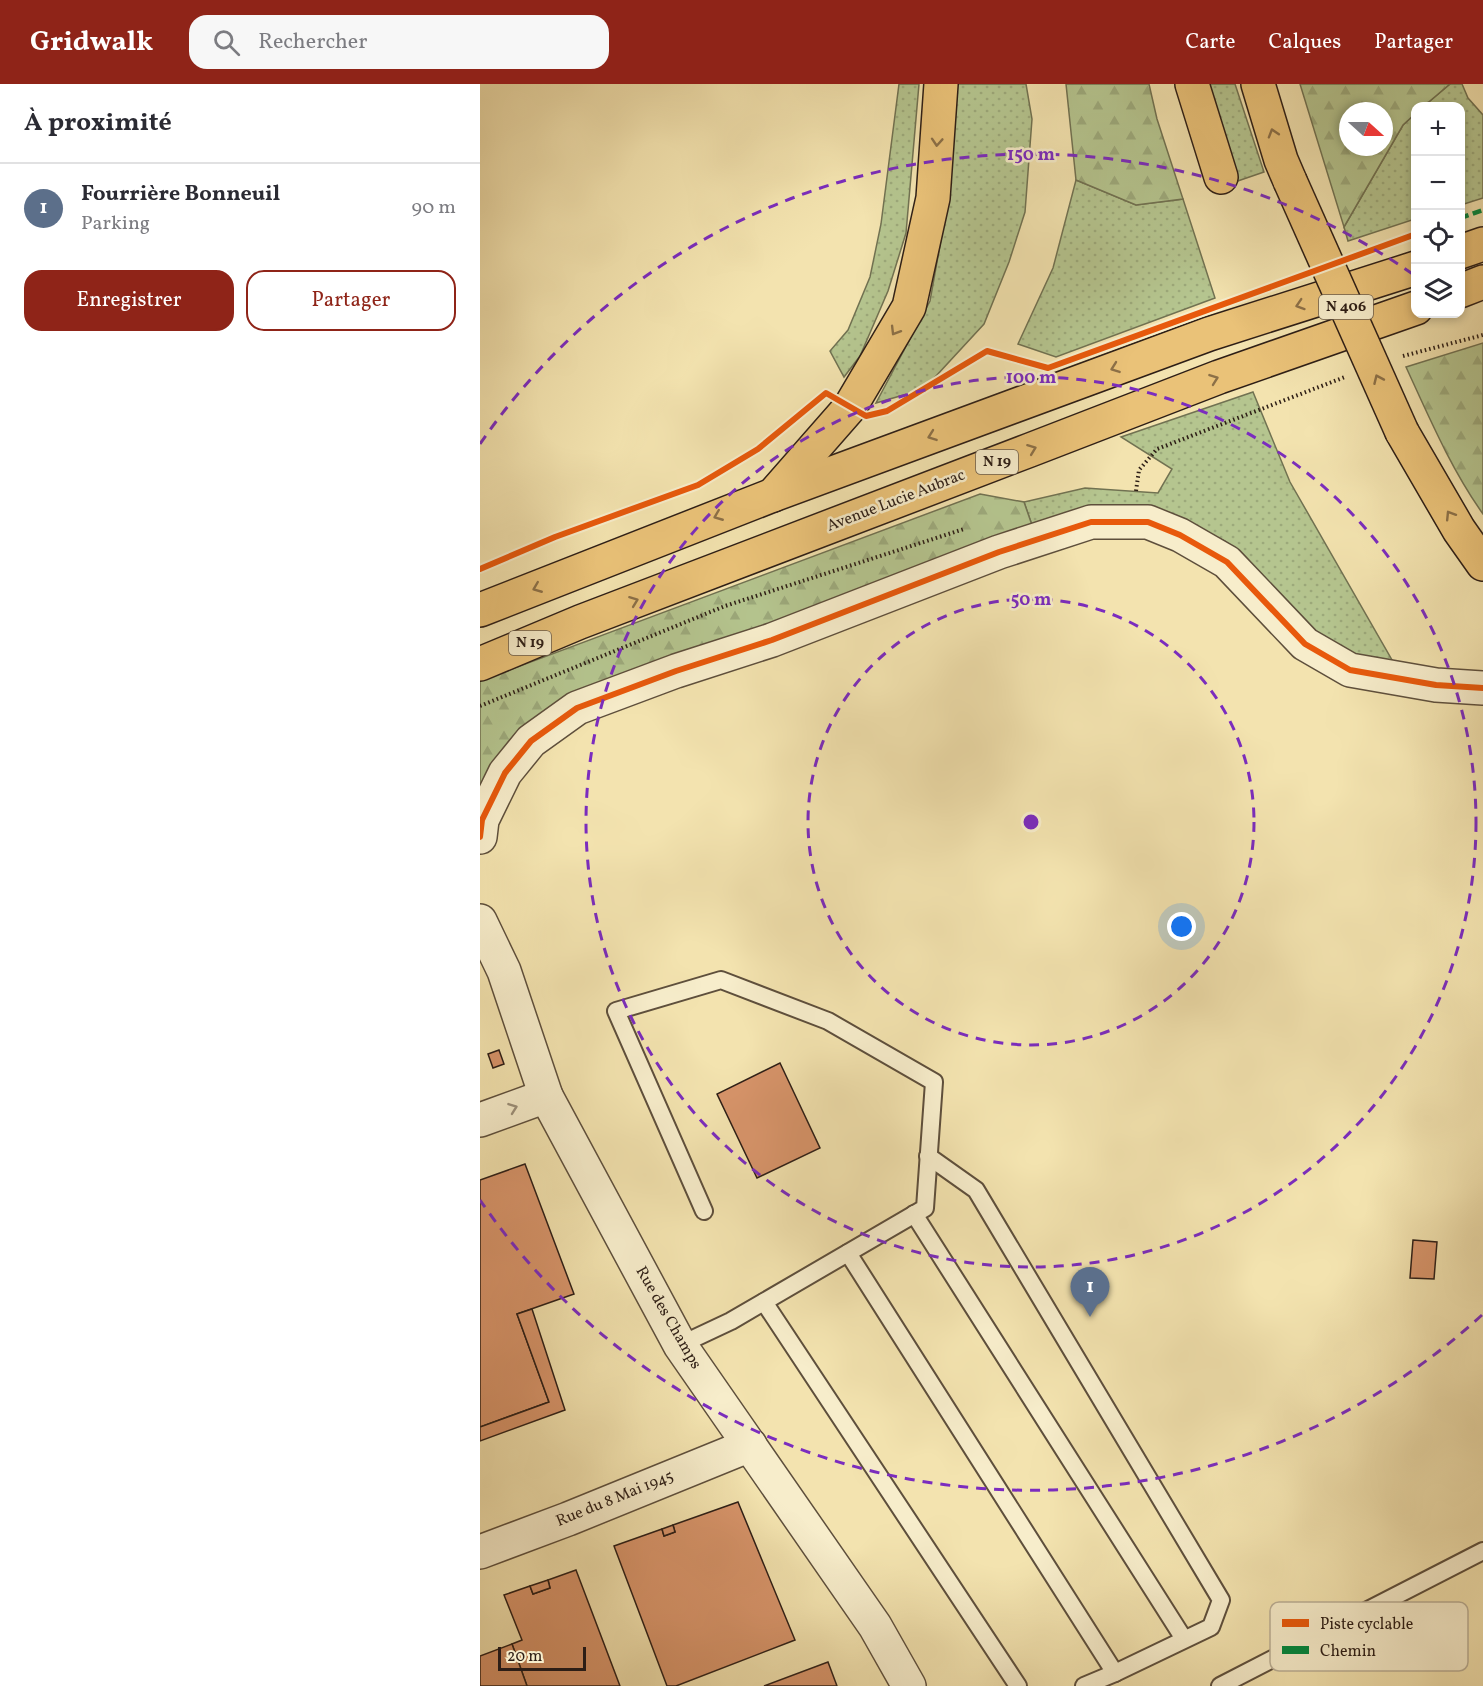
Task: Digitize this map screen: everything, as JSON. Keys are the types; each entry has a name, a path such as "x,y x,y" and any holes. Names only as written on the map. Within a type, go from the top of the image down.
{"main road":[{"path":"773,495 850,407 909,307 933,198 941,84"},
{"path":"1192,84 1221,177"},
{"name":"N 406","path":"1257,84 1290,182 1401,432 1442,502 1483,564"},
{"path":"1465,251 1483,244"},
{"path":"480,610 773,495 1209,334 1411,270"},
{"path":"1465,289 1483,282"},
{"name":"Avenue Lucie Aubrac","path":"480,664 590,618 1041,445 1220,377 1411,310"}],"street":[{"path":"480,837 482,820 505,773 531,741 577,708 676,671 772,640 999,552 1091,522 1148,522 1180,535 1227,561 1305,644 1350,670 1436,685 1483,688"},
{"path":"480,902 504,971"},
{"name":"Rue des Champs","path":"480,921 504,971 546,1096 680,1345 875,1626 909,1686"},
{"path":"480,1120 546,1096"},
{"name":"Rue du 8 Mai 1945","path":"480,1552 750,1445"}],"lane":[{"path":"680,1345 731,1321 925,1208 934,1082 828,1021 721,980 616,1011 704,1211"},
{"path":"928,1156 976,1190 1221,1600 1211,1626 1084,1686"},
{"path":"914,1214 1184,1639"},
{"path":"848,1253 1115,1673"},
{"path":"764,1302 1018,1686"},
{"path":"1384,1602 1483,1551"},
{"path":"1220,1686 1270,1660"}],"path":[{"path":"1402,357 1483,335"},
{"path":"1135,493 1139,470 1157,449 1347,377"},
{"path":"480,706 725,606 970,527"}],"green space":[{"path":"899,84 919,84 906,233 888,291 860,356 844,377 830,351 848,330 870,277 881,224"},
{"path":"956,84 1026,84 1032,119 1025,212 1009,262 984,324 924,389 876,403 930,301 942,234"},
{"path":"1066,84 1149,84 1157,119 1183,199 1136,205 1076,180"},
{"path":"1203,84 1235,84 1264,172 1229,184"},
{"path":"1300,84 1450,84 1429,102 1411,102 1411,118 1403,125 1393,142 1393,102 1339,102 1339,156 1385,156 1344,227"},
{"path":"1450,84 1462,84 1468,98 1483,115 1483,198 1465,204 1465,102 1429,102"},
{"path":"1411,118 1411,220 1348,241 1344,227 1385,156 1393,156 1393,142 1403,125"},
{"path":"1076,180 1136,205 1183,199 1215,298 1056,357 1018,344 1053,268"},
{"path":"1483,343 1483,514 1451,461 1406,367"},
{"path":"1253,392 1290,482 1396,667 1348,657 1309,630 1225,541 1160,511 1033,528 1024,502 1085,488 1158,493 1172,469 1121,437"},
{"path":"980,494 1024,502 1033,528 546,711 480,802 480,681"}],"building":[{"path":"499,1050 504,1064 493,1068 488,1054"},
{"path":"780,1063 820,1148 757,1178 717,1094"},
{"path":"525,1164 574,1294 517,1314 549,1402 480,1427 480,1180"},
{"path":"1413,1240 1437,1242 1434,1279 1410,1278"},
{"path":"532,1309 565,1410 480,1441 480,1427 549,1402 517,1314"},
{"path":"738,1502 795,1640 676,1686 667,1686 614,1546 662,1529 664,1536 675,1532 673,1525"},
{"path":"673,1525 675,1532 664,1536 662,1529"},
{"path":"576,1570 620,1686 527,1686 512,1644 522,1640 504,1595 530,1586 533,1594 550,1588 548,1580"},
{"path":"548,1580 550,1588 533,1594 530,1586"},
{"path":"512,1644 527,1686 480,1686 480,1656"},
{"path":"828,1662 837,1686 764,1686"}],"marked path":[{"path":"1465,216 1483,210"}],"cycle path":[{"path":"480,569 555,537 698,485 758,449 826,393 866,416 887,411 987,351 1048,368 1411,236"},
{"path":"480,837 482,820 505,773 531,741 577,708 676,671 772,640 999,552 1091,522 1148,522 1180,535 1227,562 1305,644 1350,670 1436,685 1483,688"}],"place":[{"name":"Fourrière Bonneuil","path":"1090,1317"}]}
